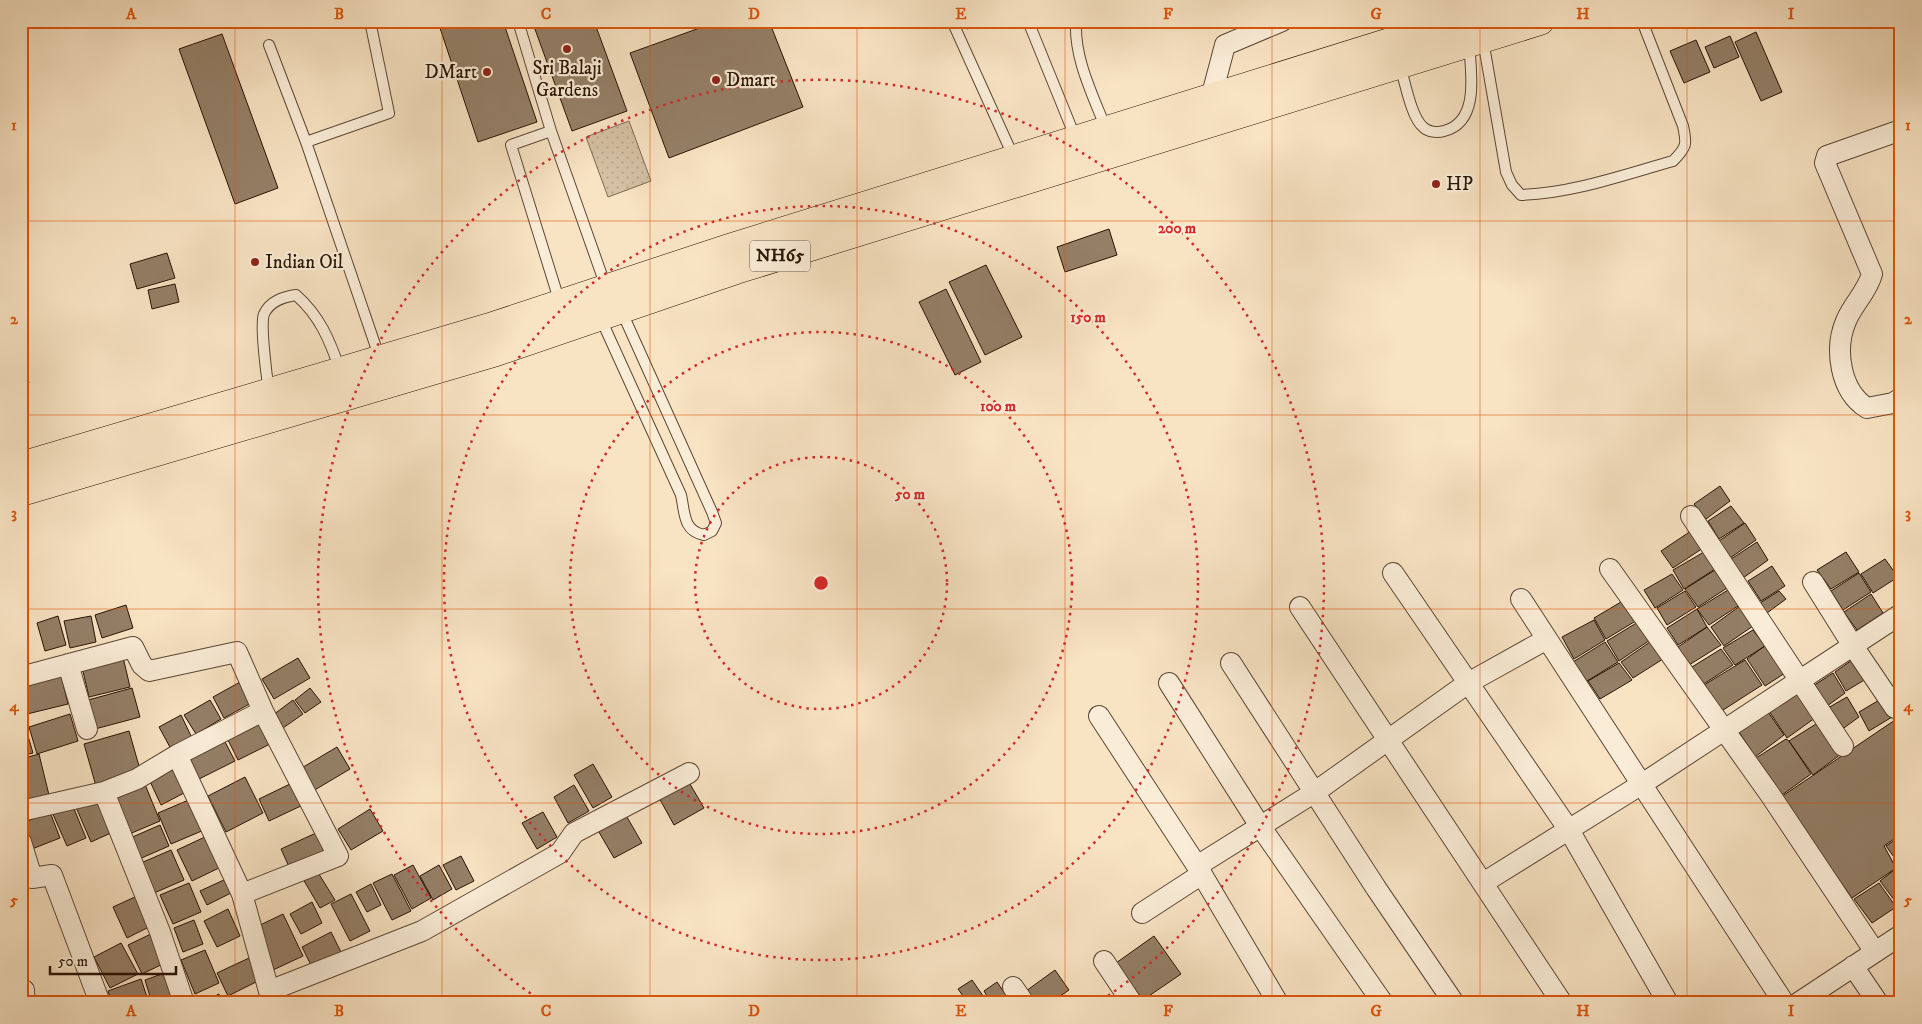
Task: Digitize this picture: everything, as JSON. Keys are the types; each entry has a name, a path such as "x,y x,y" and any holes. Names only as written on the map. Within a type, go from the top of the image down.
{"highway":[{"name":"NH65","path":"21,492 496,352 609,305 729,248 1107,130 1211,98 1470,34 1540,21"},
{"name":"NH65","path":"21,466 381,360 560,304 609,305 736,270 1400,65 1470,34"}],"street":[{"path":"1211,98 1225,45 1282,21"},
{"path":"1901,130 1827,156 1826,163 1872,274 1869,286 1845,322 1839,354 1842,368 1857,401 1868,408 1893,403 1901,398"},
{"path":"1691,516 1798,681 1843,746"},
{"path":"1610,569 1724,730 1875,952"},
{"path":"1393,573 1570,830 1668,1003"},
{"path":"1813,582 1853,646 1896,708"},
{"path":"1521,599 1784,1003"},
{"path":"1300,607 1562,1003"},
{"path":"1483,883 1642,784 1901,614"},
{"path":"1142,913 1260,826 1315,792 1468,683 1547,639"},
{"path":"21,677 133,647 142,665 148,671 237,652 263,711 338,856 242,894"},
{"path":"1231,662 1454,1003"},
{"path":"68,664 87,729"},
{"path":"1169,683 1260,826 1383,1003"},
{"path":"21,811 104,792 137,779 177,755 263,711"},
{"path":"1099,716 1200,870 1278,1003"},
{"path":"177,755 242,894 272,997 422,931 560,853 574,833 689,774"},
{"path":"104,792 160,932 184,1003"},
{"path":"21,842 32,878 52,875 100,1003"},
{"path":"1798,1003 1901,935"},
{"path":"1104,960 1132,1003"},
{"path":"1854,966 1878,1003"}],"lane":[{"path":"306,142 390,113 370,21"},
{"path":"518,21 551,131 609,305 681,495 684,519 689,528 696,534 704,535 712,531 716,523 712,512 609,305"},
{"path":"952,21 1014,159"},
{"path":"1028,21 1077,140"},
{"path":"1076,21 1076,41 1085,72 1107,130"},
{"path":"1470,34 1506,172 1512,185 1520,195 1538,194 1589,184 1664,164 1673,161 1682,153 1687,142 1683,126 1642,21"},
{"path":"1400,65 1414,112 1422,127 1435,133 1456,127 1464,120 1471,93 1470,34"},
{"path":"269,45 306,142 381,360"},
{"path":"551,131 511,145 560,304"},
{"path":"269,393 264,361 263,316 270,305 283,298 296,295 311,308 329,337 341,372"}],"shaded area":[{"path":"629,121 651,181 608,197 586,137"}],"building":[{"name":"DMart","path":"503,21 537,122 478,142 438,22"},
{"path":"532,21 594,21 627,111 572,131"},
{"name":"Dmart","path":"719,21 769,21 803,107 669,158 630,53"},
{"path":"964,21 980,21 981,24 967,29"},
{"path":"1756,32 1782,92 1761,101 1735,42"},
{"path":"222,34 278,188 235,204 179,49"},
{"path":"1730,36 1739,57 1714,68 1705,47"},
{"path":"1696,40 1710,72 1684,83 1670,51"},
{"path":"1109,229 1117,255 1065,272 1057,247"},
{"path":"167,253 175,278 137,289 130,264"},
{"path":"986,265 1022,337 985,355 949,282"},
{"path":"175,284 179,302 152,309 148,290"},
{"path":"946,289 981,362 955,375 919,302"},
{"path":"21,355 29,383 21,385"},
{"path":"1720,486 1730,501 1706,519 1694,504"},
{"path":"1731,506 1744,523 1719,539 1708,521"},
{"path":"1745,523 1756,540 1730,558 1719,541"},
{"path":"1691,531 1703,548 1673,568 1661,551"},
{"path":"1757,542 1768,560 1743,578 1731,559"},
{"path":"1704,552 1715,569 1684,589 1673,570"},
{"path":"1846,552 1859,572 1831,589 1817,570"},
{"path":"1885,559 1898,577 1873,593 1861,574"},
{"path":"1772,566 1785,586 1761,601 1748,581"},
{"path":"1715,570 1727,588 1698,607 1685,589"},
{"path":"1859,573 1871,592 1843,610 1831,591"},
{"path":"1672,574 1683,590 1655,608 1644,590"},
{"path":"1728,590 1738,606 1709,625 1697,609"},
{"path":"1685,591 1696,607 1667,625 1657,608"},
{"path":"1779,591 1786,599 1767,613 1760,603"},
{"path":"1871,594 1883,613 1857,630 1844,612"},
{"path":"1626,599 1639,619 1606,639 1594,618"},
{"path":"126,605 133,628 102,638 95,615"},
{"path":"1740,606 1753,626 1724,646 1711,627"},
{"path":"1697,609 1707,627 1678,645 1667,628"},
{"path":"58,616 66,645 45,651 37,623"},
{"path":"91,616 96,642 70,648 64,621"},
{"path":"1594,620 1605,640 1574,659 1562,637"},
{"path":"1638,622 1650,640 1619,661 1607,641"},
{"path":"1707,627 1721,645 1689,665 1678,647"},
{"path":"1753,630 1765,646 1735,665 1723,648"},
{"path":"1605,642 1618,662 1587,681 1573,662"},
{"path":"1650,642 1663,659 1633,678 1621,662"},
{"path":"1766,645 1785,673 1765,686 1747,659"},
{"path":"1721,649 1733,665 1702,685 1692,667"},
{"path":"123,657 130,687 89,697 82,667"},
{"path":"298,658 310,678 274,699 262,679"},
{"path":"1855,658 1866,679 1846,691 1835,672"},
{"path":"1745,660 1762,685 1720,712 1704,685"},
{"path":"1619,663 1632,680 1600,699 1588,681"},
{"path":"60,671 68,704 23,715 21,681"},
{"path":"1833,673 1845,693 1827,706 1813,686"},
{"path":"242,681 253,702 224,718 213,697"},
{"path":"132,688 140,717 95,729 88,700"},
{"path":"310,688 321,702 305,713 295,700"},
{"path":"1797,691 1815,718 1787,738 1769,711"},
{"path":"1847,697 1859,717 1841,730 1828,708"},
{"path":"1881,699 1892,717 1869,731 1859,712"},
{"path":"210,700 221,719 196,734 184,715"},
{"path":"293,700 303,714 283,728 273,715"},
{"path":"1768,712 1784,735 1755,757 1739,732"},
{"path":"70,714 78,741 37,754 29,727"},
{"path":"181,715 192,738 171,749 159,727"},
{"path":"1901,716 1901,834 1884,846 1896,868 1852,898 1781,797"},
{"path":"260,724 270,744 238,760 228,740"},
{"path":"1816,724 1841,754 1813,775 1789,741"},
{"path":"26,729 33,753 21,756 21,731"},
{"path":"129,731 141,773 96,786 84,744"},
{"path":"223,738 235,761 199,779 187,757"},
{"path":"1786,739 1811,774 1782,795 1756,758"},
{"path":"337,747 350,769 313,791 300,769"},
{"path":"39,754 49,795 24,802 21,790 21,759"},
{"path":"593,764 612,797 593,808 574,775"},
{"path":"172,765 186,792 161,805 148,777"},
{"path":"245,777 263,813 226,832 208,796"},
{"path":"687,779 704,808 674,825 658,796"},
{"path":"144,782 160,821 127,835 112,796"},
{"path":"292,783 303,805 269,821 259,799"},
{"path":"574,785 589,811 568,823 554,797"},
{"path":"97,795 113,832 91,842 75,805"},
{"path":"191,799 204,830 171,844 158,813"},
{"path":"72,804 86,838 67,846 52,812"},
{"path":"370,809 383,831 351,850 338,829"},
{"path":"50,812 60,838 32,849 23,823"},
{"path":"543,812 557,837 537,849 522,823"},
{"path":"624,812 642,843 614,858 596,827"},
{"path":"160,825 169,846 137,860 128,839"},
{"path":"316,833 326,856 291,871 281,849"},
{"path":"207,836 221,867 192,881 177,850"},
{"path":"1901,836 1901,863 1899,864 1886,846"},
{"path":"171,850 184,880 154,893 141,863"},
{"path":"461,856 474,881 456,890 443,865"},
{"path":"413,865 431,898 412,909 394,875"},
{"path":"439,865 452,889 433,900 420,876"},
{"path":"1898,867 1901,871 1901,903 1898,905 1880,881"},
{"path":"317,871 335,900 320,908 303,879"},
{"path":"392,874 411,911 392,920 373,883"},
{"path":"226,879 233,892 207,905 200,891"},
{"path":"189,883 201,912 173,924 160,895"},
{"path":"1879,883 1896,907 1872,923 1854,899"},
{"path":"371,884 381,905 367,912 356,892"},
{"path":"351,894 370,931 350,941 331,904"},
{"path":"137,896 151,926 127,938 113,907"},
{"path":"312,902 322,923 301,934 290,914"},
{"path":"228,909 240,936 217,947 204,921"},
{"path":"283,914 303,956 273,970 254,928"},
{"path":"194,920 203,944 183,952 174,928"},
{"path":"331,932 341,952 312,967 302,947"},
{"path":"153,933 167,962 142,974 128,945"},
{"path":"1154,936 1181,974 1143,1000 1116,963"},
{"path":"121,943 138,974 110,988 94,957"},
{"path":"205,950 219,983 195,994 181,960"},
{"path":"249,958 260,980 228,996 217,973"},
{"path":"1055,970 1069,990 1050,1003 1034,1003 1026,991"},
{"path":"170,971 181,1003 152,1003 145,980"},
{"path":"141,979 147,997 129,1003 112,1003 108,991"},
{"path":"972,980 988,1003 968,1003 958,989"},
{"path":"997,982 1010,1001 1007,1003 991,1003 984,991"},
{"path":"219,994 223,1003 201,1003"},
{"path":"1070,995 1075,1003 1060,1003"},
{"path":"1192,997 1196,1003 1184,1003"}],"place":[{"name":"Sri Balaji Gardens","path":"567,49"},
{"name":"DMart","path":"487,72"},
{"name":"Dmart","path":"716,80"},
{"name":"HP","path":"1436,184"},
{"name":"Indian Oil","path":"255,262"}]}
